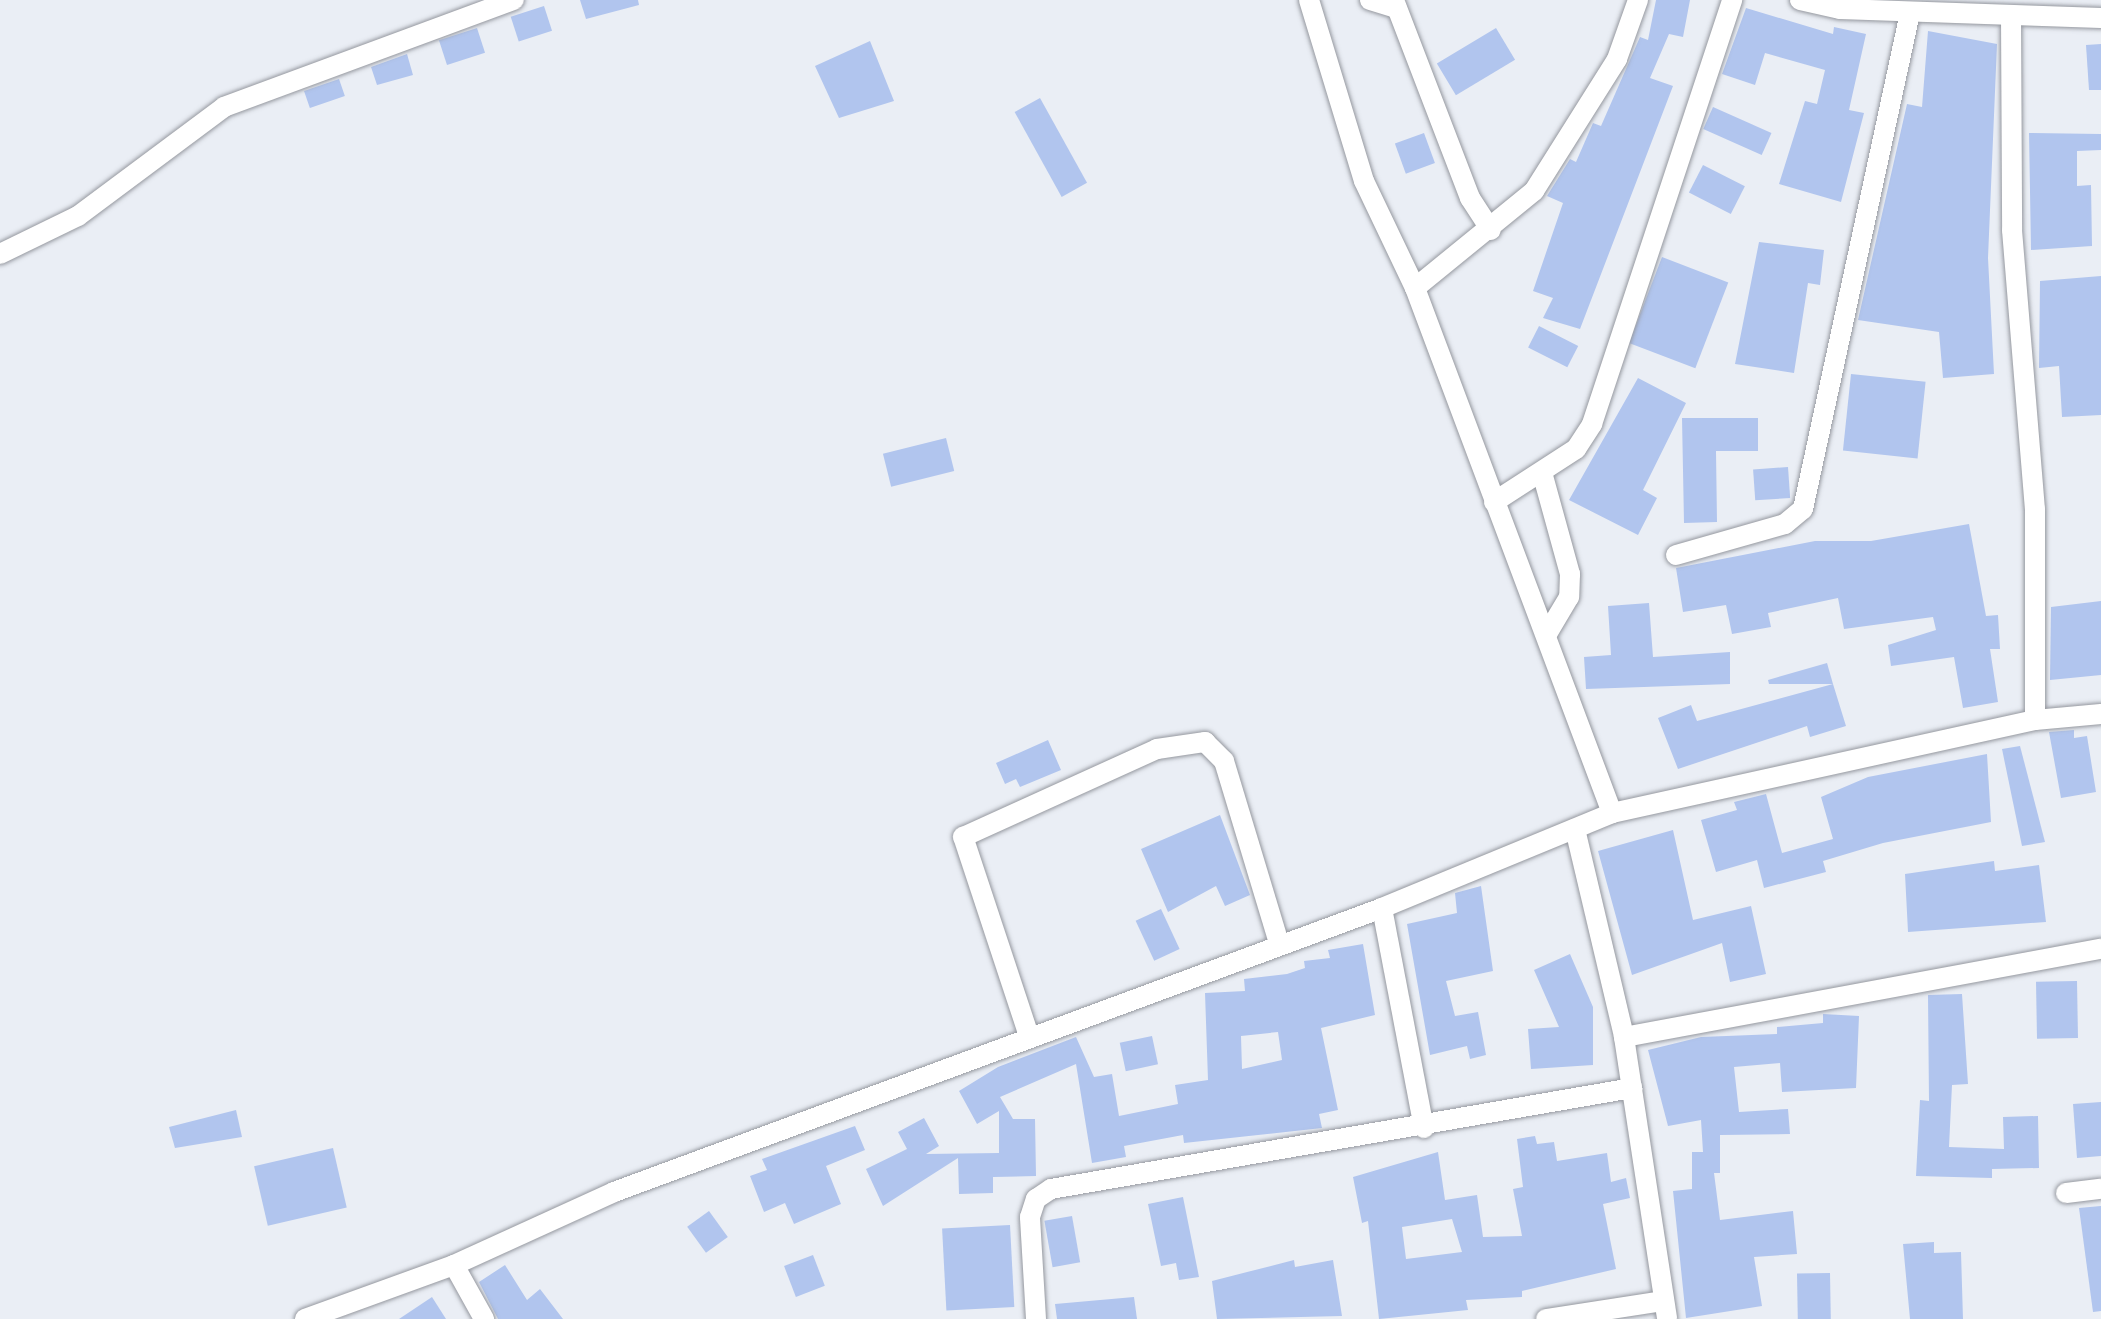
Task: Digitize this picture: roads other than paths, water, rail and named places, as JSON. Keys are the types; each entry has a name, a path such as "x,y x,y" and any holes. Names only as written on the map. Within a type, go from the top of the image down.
{"street":[{"path":"0,254 78,216 224,108 514,0"},
{"path":"1310,0 1364,181 1414,288 1548,634 1612,813"},
{"path":"1370,0 1396,4 1470,198 1490,230"},
{"path":"1414,288 1490,230 1534,190 1617,59 1638,0"},
{"path":"1494,502 1542,476 1592,424 1732,0"},
{"path":"1800,0 1910,13 2101,18"},
{"path":"1676,554 1784,524 1803,509 1910,13"},
{"path":"2011,15 2012,230 2035,509 2035,720"},
{"path":"1542,476 1570,574 1569,597 1548,634"},
{"path":"304,1319 454,1265 614,1192 1278,942 1382,908 1612,813 2035,720 2101,714"},
{"path":"1030,1036 962,838 1157,750 1204,742 1224,762 1278,942"},
{"path":"1546,1319 1666,1310 1624,1037 1575,829"},
{"path":"1382,908 1424,1128"},
{"path":"1624,1037 2101,949"},
{"path":"1036,1319 1031,1208 1051,1189 1424,1128 1632,1088"},
{"path":"2066,1193 2101,1189"},
{"path":"454,1265 484,1319"}]}
